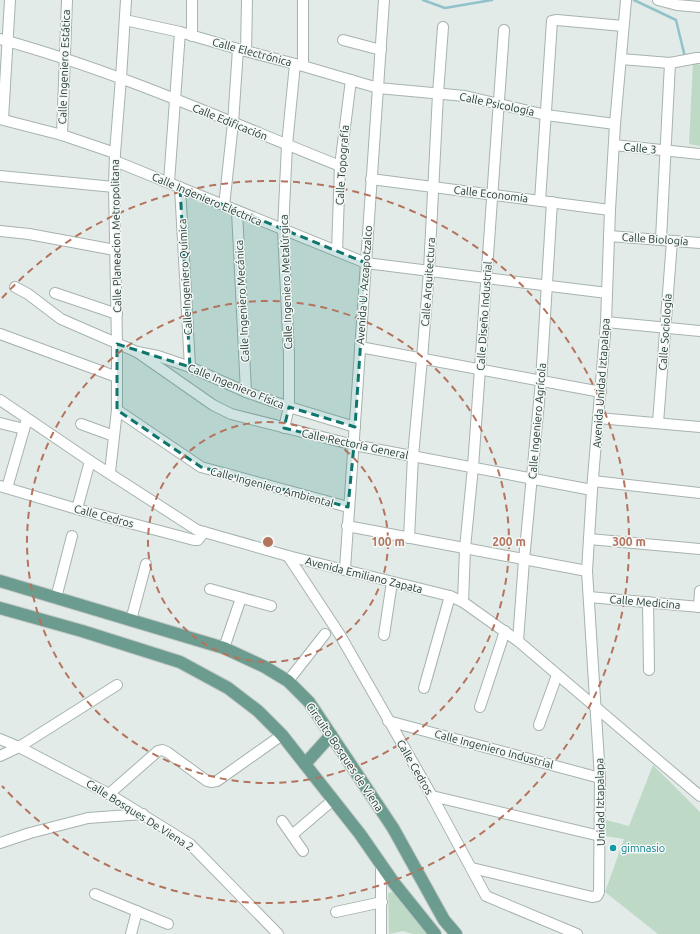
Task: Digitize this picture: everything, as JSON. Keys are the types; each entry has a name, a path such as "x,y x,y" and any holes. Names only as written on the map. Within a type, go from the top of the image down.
{"main road":[{"name":"Circuito Bosques de Viena","path":"0,581 224,648 265,667 288,681 309,702 393,828 444,920 456,934"},
{"path":"0,608 82,631 180,662 228,688 258,711 282,735 333,800 394,883 435,934"},
{"path":"305,764 331,735"}],"street":[{"path":"2,119 4,40 10,0"},
{"name":"Calle Ingeniero Estática","path":"62,135 67,0"},
{"name":"Calle Planeacion Metropolitana","path":"110,472 117,410 117,314 114,187 115,157 126,0"},
{"path":"192,0 192,36"},
{"path":"224,206 247,0"},
{"name":"Calle Ingeniero Metalúrgica","path":"284,428 289,407 289,355 283,230 287,145 299,65 303,0"},
{"name":"Avenida U. Azcapotzalco","path":"345,569 348,507 354,445 384,0"},
{"path":"626,0 621,59 670,63 698,58"},
{"path":"658,0 677,6 700,7"},
{"name":"Calle Electrónica","path":"125,20 180,32 378,88"},
{"path":"540,200 552,21 624,23"},
{"name":"Calle Arquitectura","path":"409,538 413,456 429,271 443,27"},
{"name":"Calle Diseño Industrial","path":"463,602 464,548 473,468 504,30"},
{"path":"170,182 180,32"},
{"name":"Calle Edificación","path":"4,40 64,58 121,78 340,166"},
{"path":"343,40 381,50"},
{"name":"Avenida Unidad Iztapalapa","path":"597,708 587,572 606,322 610,210 615,124 621,59"},
{"path":"661,239 670,63"},
{"name":"Calle Topografía","path":"337,251 340,166 351,80"},
{"name":"Calle Psicología","path":"378,88 465,96 546,115 615,124"},
{"name":"Calle Ingeniero Eléctrica","path":"2,119 62,135 224,206 366,263 607,293"},
{"name":"Calle 3","path":"614,146 665,150"},
{"path":"665,150 700,154"},
{"path":"0,176 114,187"},
{"name":"Calle Economía","path":"372,179 610,210"},
{"name":"Calle Ingeniero Química","path":"180,187 190,367"},
{"name":"Calle Ingeniero Agrícola","path":"518,641 541,381 552,202"},
{"name":"Calle Ingeniero Mecánica","path":"237,211 246,392"},
{"path":"0,232 29,234 115,250"},
{"name":"Calle Biología","path":"609,236 700,243"},
{"name":"Calle Sociología","path":"658,423 672,241"},
{"name":"Calle Ingeniero Física","path":"15,287 28,294 61,318 117,344 137,352 158,356 190,367 246,392 289,407 355,427"},
{"path":"56,293 117,314"},
{"path":"606,322 700,331"},
{"path":"0,334 117,377"},
{"path":"360,347 601,392"},
{"name":"Calle Rectoría General","path":"137,352 222,410 284,428 354,445 532,479 593,486 700,493"},
{"name":"Avenida Emiliano Zapata","path":"0,400 26,424 110,472 197,530 288,556 450,596 463,602 518,641 700,796"},
{"name":"Calle Ingeniero Ambiental","path":"117,410 201,467 348,507"},
{"path":"598,418 700,427"},
{"path":"0,423 26,424 3,487"},
{"path":"81,424 114,436"},
{"path":"77,509 90,461"},
{"name":"Calle Cedros","path":"3,487 77,509 194,540 198,540 204,532"},
{"path":"347,526 587,572"},
{"path":"56,598 72,536"},
{"path":"589,539 700,549"},
{"name":"Calle Cedros","path":"288,556 340,635 432,796 486,896 578,934"},
{"path":"130,620 146,564"},
{"path":"384,635 392,582"},
{"path":"210,589 271,606"},
{"path":"699,607 700,591"},
{"path":"424,688 450,596"},
{"name":"Calle Medicina","path":"589,597 699,607"},
{"path":"224,648 241,598"},
{"path":"648,602 649,670"},
{"path":"480,707 505,631"},
{"path":"288,681 326,634"},
{"path":"539,725 557,675"},
{"path":"0,756 19,747 117,685"},
{"name":"Unidad Iztapalapa","path":"472,868 592,897 597,896 599,892 600,778 597,708"},
{"name":"Calle Ingeniero Industrial","path":"388,721 600,778"},
{"path":"109,794 158,751 162,750 167,752 206,781 211,782 217,781 282,735"},
{"name":"Calle Bosques De Viena 2","path":"0,739 19,747 109,794 190,844 278,934"},
{"path":"432,796 600,836"},
{"path":"292,835 333,800"},
{"path":"0,843 30,833 88,818 143,814"},
{"path":"282,820 303,851"},
{"path":"381,864 381,934"},
{"path":"95,894 168,924"},
{"path":"336,912 382,902"},
{"path":"131,934 137,912"}],"highlighted area":[{"path":"180,187 366,263 355,427 289,407 284,428 354,445 348,507 201,467 117,410 117,344 190,367"}],"green space":[{"path":"693,62 700,65 700,146 689,144"},
{"path":"653,765 700,812 700,934 658,934 605,892 624,839 605,836 606,820 629,826"},
{"path":"394,892 427,934 413,934 403,931 389,934 388,893"}],"waterway":[{"path":"423,0 445,8 492,0"},
{"path":"634,0 676,20 685,57"}],"place":[{"name":"gimnasio","path":"613,848"}]}
